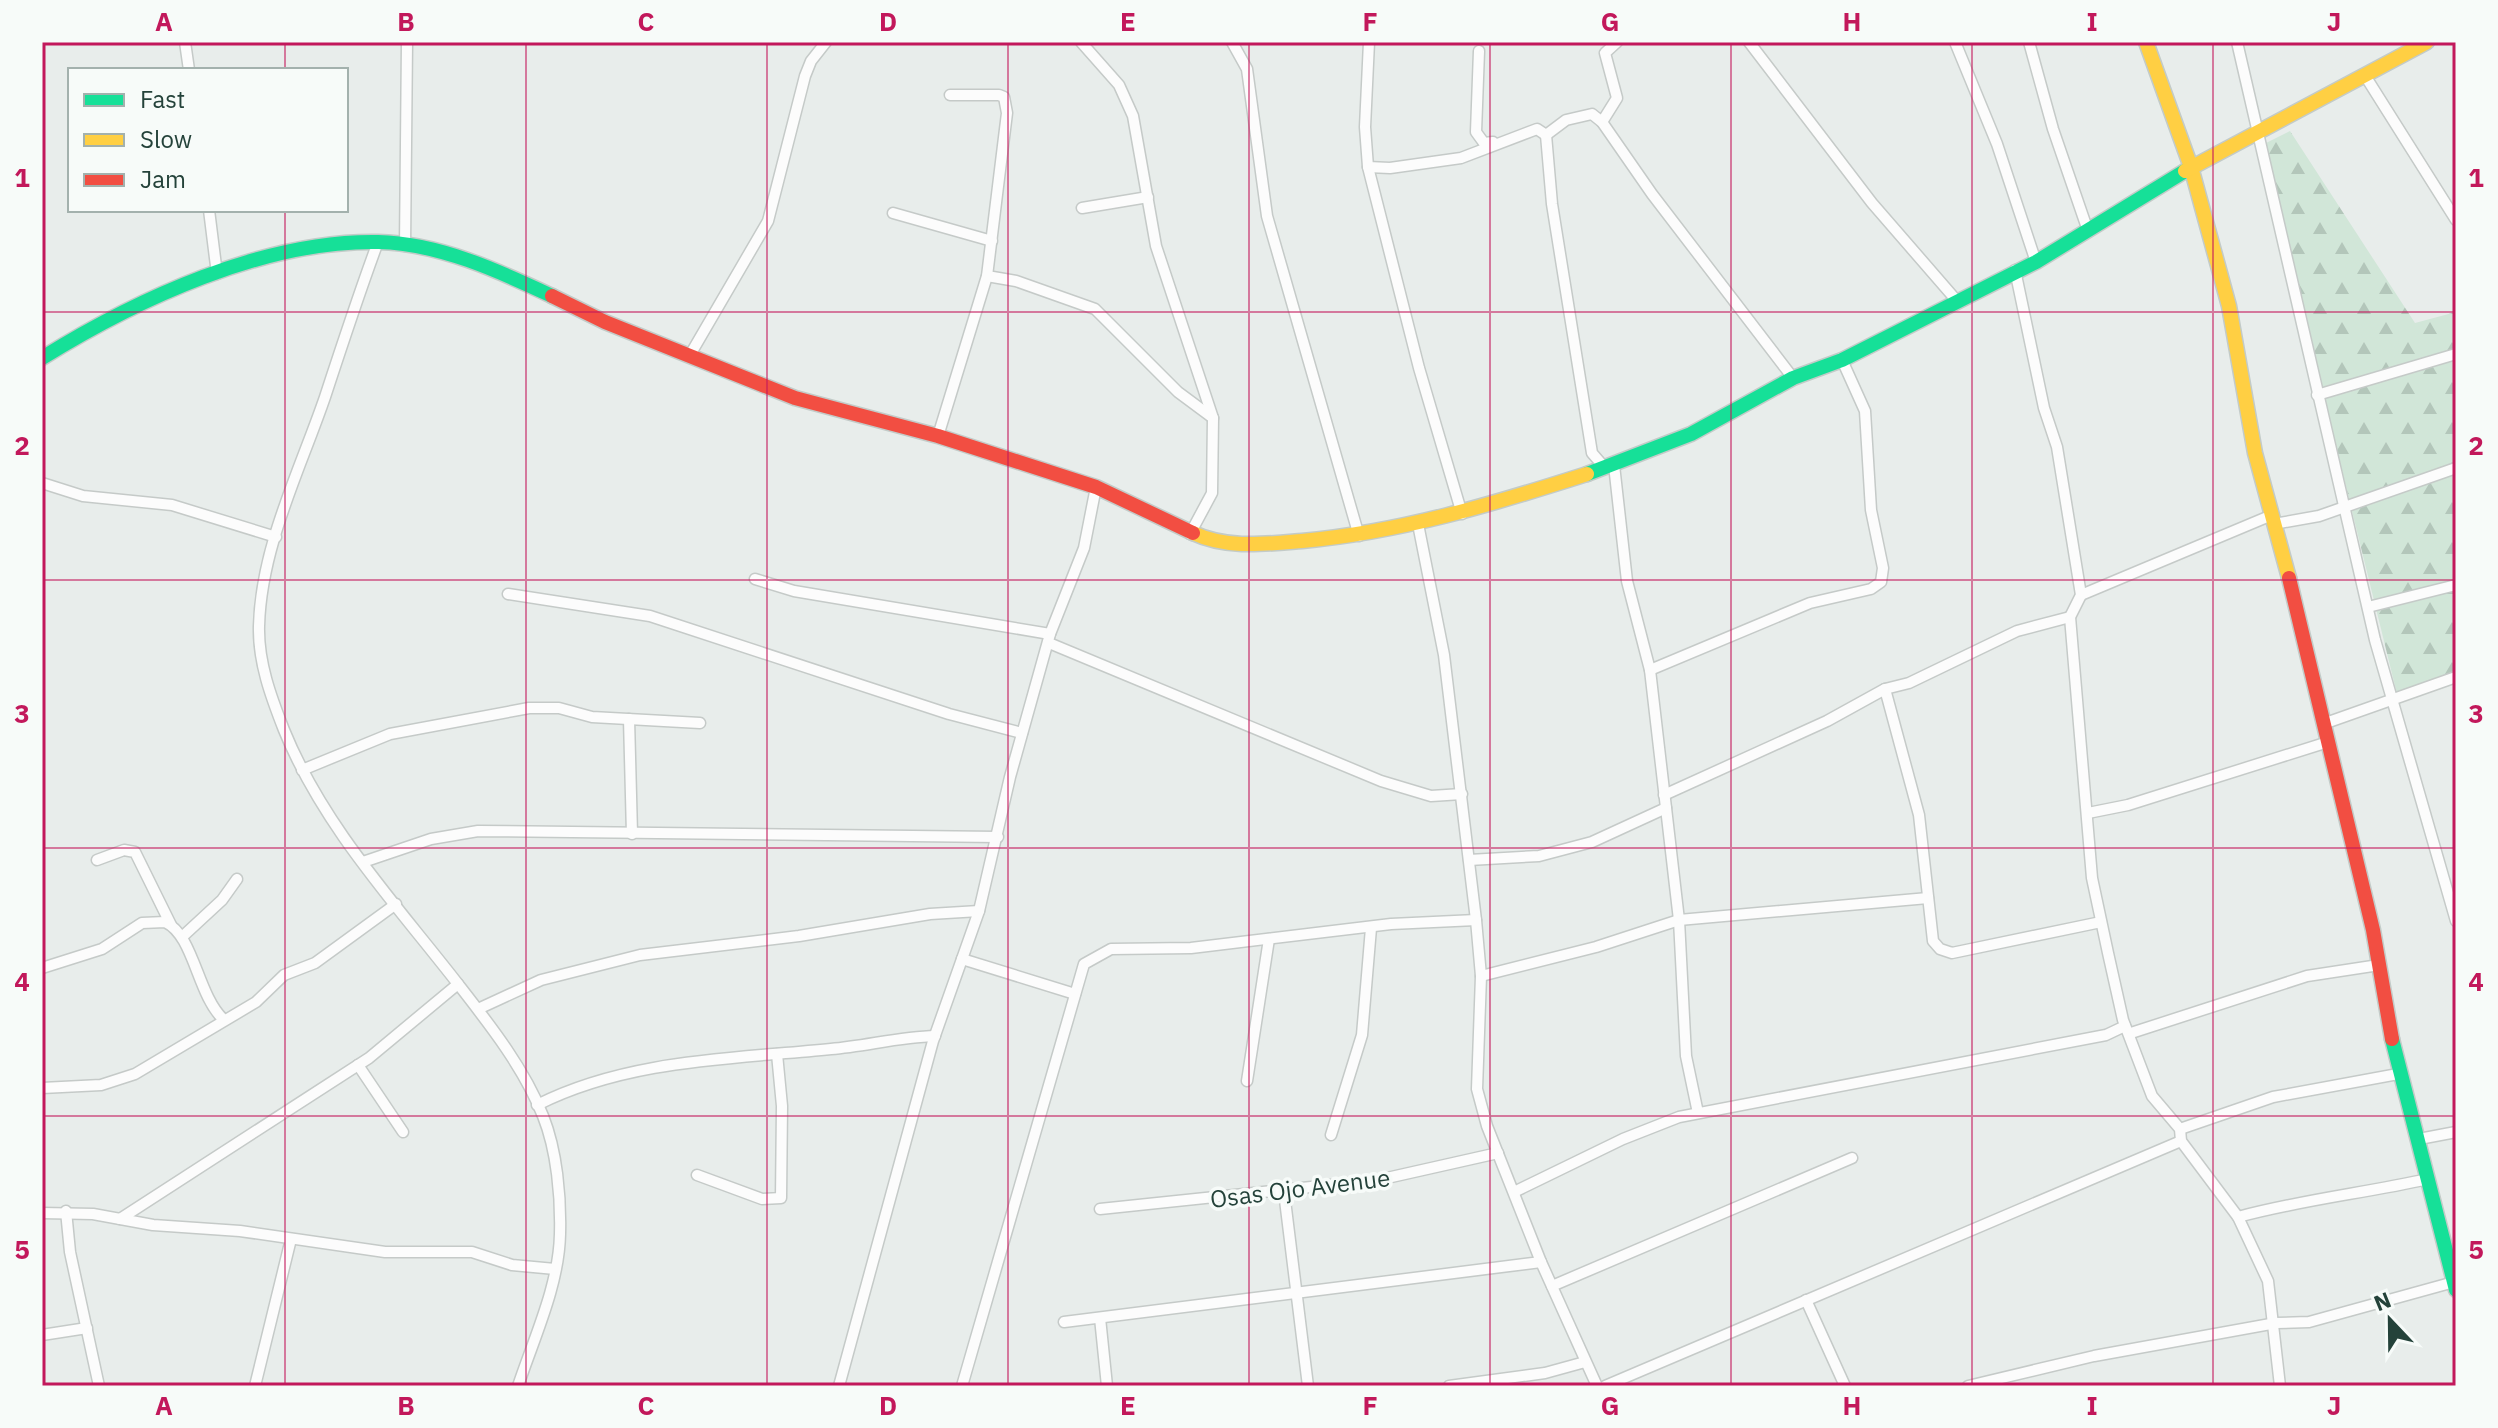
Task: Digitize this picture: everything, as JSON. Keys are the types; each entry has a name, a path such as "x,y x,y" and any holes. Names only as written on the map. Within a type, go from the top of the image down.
{"street":[{"path":"185,42 189,68"},
{"path":"405,246 407,42"},
{"path":"690,355 768,221 805,76 811,61 826,42"},
{"path":"1081,42 1119,85 1133,116 1156,246 1213,418 1212,493 1190,534"},
{"path":"1232,42 1247,69 1267,216 1359,536"},
{"path":"1369,42 1365,127 1368,167 1419,368 1462,514"},
{"path":"1602,122 1617,98 1605,53 1610,45 1617,42"},
{"path":"1749,42 1872,203 1957,301"},
{"path":"1955,42 1997,144 2036,262"},
{"path":"2029,42 2053,129 2087,228"},
{"path":"1968,1386 2094,1356 2276,1323 2309,1322 2454,1279 2419,1139 2398,1074 2379,965 2328,742 2255,453 2229,306 2191,167 2146,42"},
{"path":"2237,42 2368,607 2456,921"},
{"path":"42,358 95,325 217,274 278,255 378,242 500,271 605,322 795,398 938,436 1096,487 1210,541 1257,545 1359,536 1462,514 1610,466 1691,434 1793,378 1842,360 2036,262 2191,167 2427,42"},
{"path":"1479,51 1476,132 1484,143 1502,140"},
{"path":"2364,74 2456,220"},
{"path":"938,436 987,276 1005,138 1004,97 950,95"},
{"path":"1546,135 1580,115 1592,114 1602,122 1652,194 1793,378"},
{"path":"1368,167 1390,168 1461,158 1537,129 1546,135"},
{"path":"1546,135 1552,204 1592,453 1610,466 1627,581 1650,670 1679,920 1686,1056 1698,1113"},
{"path":"1082,208 1148,197"},
{"path":"209,212 217,274"},
{"path":"893,213 992,241"},
{"path":"378,242 276,537 258,628 269,692 302,770 331,819 478,1009 523,1075 537,1105 555,1164 560,1235 555,1269 518,1386"},
{"path":"2015,270 2044,408 2057,447 2081,595 2070,617 2092,878 2101,922 2128,1030 2152,1096 2180,1129 2181,1141 2238,1217 2268,1281 2276,1323 2280,1386"},
{"path":"987,276 1016,281 1095,309 1178,392 1213,418"},
{"path":"2317,395 2456,354"},
{"path":"1650,670 1810,603 1871,589 1881,582 1883,568 1871,510 1865,411 1842,360"},
{"path":"2081,595 2273,519 2319,516 2456,468"},
{"path":"42,483 83,496 172,505 276,537"},
{"path":"839,1386 935,1036 979,911 1022,733 1050,638 1084,548 1096,487"},
{"path":"1418,524 1444,655 1476,920 1481,976 1477,1089 1498,1153 1541,1262 1597,1386"},
{"path":"755,579 794,591 1050,638 1381,781 1431,796 1462,794"},
{"path":"2368,607 2456,585"},
{"path":"508,594 610,607 663,620 938,710 1022,733"},
{"path":"1664,795 1827,721 1885,689 1909,683 2017,631 2070,617"},
{"path":"2323,724 2456,677"},
{"path":"1885,689 1919,815 1933,941 1940,949 1952,953 2101,922"},
{"path":"302,770 390,734 473,716 547,707 592,717 700,723"},
{"path":"629,719 632,834"},
{"path":"2088,813 2128,805 2328,742"},
{"path":"1469,860 1539,856 1592,842 1666,808"},
{"path":"363,862 431,839 478,831 632,834 818,832 998,837"},
{"path":"97,860 124,850 135,852 171,925 182,937 208,1002 223,1019"},
{"path":"182,937 222,900 237,879"},
{"path":"1481,976 1596,947 1679,920 1928,898"},
{"path":"42,1088 71,1088 123,1079 162,1059 223,1019 256,1002 284,975 327,955 396,904"},
{"path":"478,1009 541,980 640,955 799,936 930,914 979,911"},
{"path":"962,1386 1084,964 1111,949 1191,948 1476,920"},
{"path":"42,968 102,949 142,923 160,921 171,925"},
{"path":"1331,1135 1362,1035 1371,928"},
{"path":"1247,1081 1269,939"},
{"path":"962,959 1075,994"},
{"path":"1514,1192 1623,1139 1698,1113 2128,1030 2307,976 2379,965"},
{"path":"120,1219 358,1065 458,984"},
{"path":"537,1105 566,1093 652,1068 742,1055 777,1054 935,1036"},
{"path":"697,1175 762,1199 781,1198 782,1106 777,1054"},
{"path":"358,1065 403,1132"},
{"path":"2180,1129 2273,1097 2398,1074"},
{"path":"2419,1139 2456,1132"},
{"path":"1605,1386 2181,1141"},
{"name":"Osas Ojo Avenue","path":"1100,1209 1378,1180 1498,1153"},
{"path":"1552,1286 1852,1158"},
{"path":"2238,1217 2284,1204 2347,1197 2428,1179"},
{"path":"1284,1192 1308,1386"},
{"path":"42,1213 66,1211 385,1252 472,1252 512,1265 555,1269"},
{"path":"66,1211 70,1252 99,1386"},
{"path":"255,1386 291,1239"},
{"path":"1064,1322 1541,1262"},
{"path":"1806,1300 1845,1386"},
{"path":"1100,1318 1107,1386"},
{"path":"42,1335 87,1328"},
{"path":"1449,1386 1545,1373 1585,1362"}],"green space":[{"path":"2290,131 2415,323 2456,312 2456,677 2398,698 2262,145"}],"traffic: fast":[{"path":"1587,474 1691,434 1793,378 1842,360 2036,262 2185,171"},
{"path":"42,358 119,315 203,277 247,262 335,244 378,242 423,247 489,268 552,296"},
{"path":"2392,1039 2456,1290"}],"traffic: slow":[{"path":"2146,42 2191,167 2229,306 2255,453 2289,578"},
{"path":"2185,171 2427,42"},
{"path":"1193,533 1219,541 1246,544 1339,537 1411,524 1587,474"}],"traffic: jam":[{"path":"552,296 605,322 795,398 938,436 1096,487 1193,533"},
{"path":"2289,578 2373,930 2392,1039"}]}
